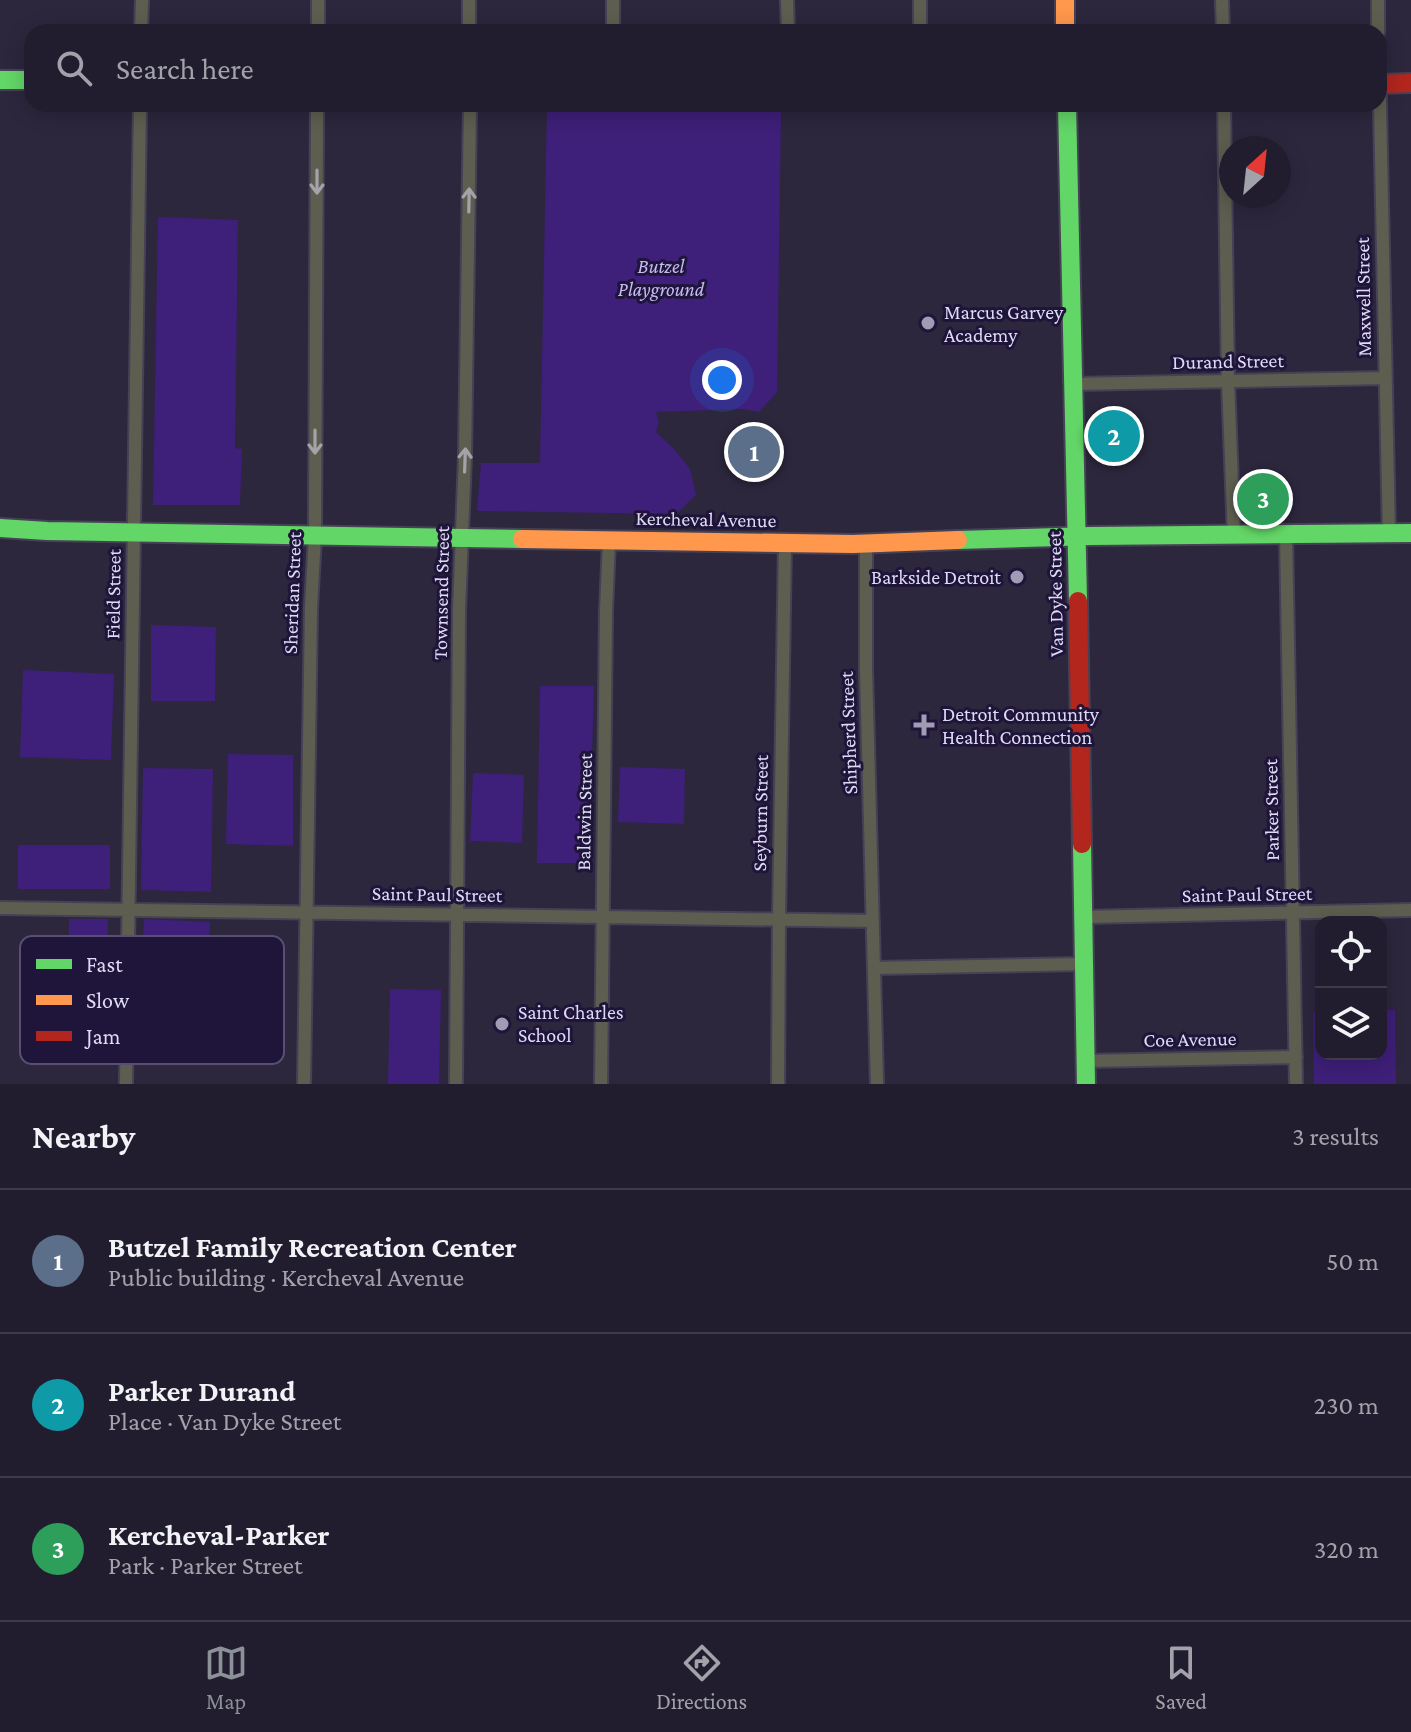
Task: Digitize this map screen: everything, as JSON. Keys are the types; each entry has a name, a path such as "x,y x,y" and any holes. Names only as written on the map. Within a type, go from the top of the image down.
{"street":[{"path":"141,24 142,0"},
{"path":"318,0 318,24"},
{"path":"469,0 469,24"},
{"path":"613,0 613,24"},
{"path":"787,0 788,24"},
{"path":"920,0 920,24"},
{"path":"1065,0 1065,24"},
{"path":"1222,0 1223,24"},
{"path":"1378,0 1378,24"},
{"path":"0,80 24,80"},
{"path":"1387,84 1411,83"},
{"name":"Field Street","path":"129,936 140,112"},
{"name":"Sheridan Street","path":"304,1084 311,608 315,535 317,112"},
{"name":"Townsend Street","path":"456,1084 459,610 470,112"},
{"name":"Van Dyke Street","path":"1067,112 1086,1084"},
{"path":"1224,112 1234,536"},
{"name":"Maxwell Street","path":"1380,112 1389,534"},
{"name":"Durand Street","path":"1073,384 1385,378"},
{"name":"Kercheval Avenue","path":"0,528 866,544 1077,537 1411,533"},
{"name":"Parker Street","path":"1286,535 1296,1084"},
{"name":"Baldwin Street","path":"601,1084 609,540"},
{"name":"Seyburn Street","path":"778,1084 785,542"},
{"name":"Shipherd Street","path":"866,544 866,670 875,968"},
{"name":"Saint Paul Street","path":"0,908 873,921"},
{"name":"Saint Paul Street","path":"1083,917 1411,910"},
{"path":"877,1084 875,968 1084,964"},
{"name":"Coe Avenue","path":"1086,1061 1296,1057"},
{"name":"Field Street","path":"126,1064 126,1084"}],"green space":[{"name":"Butzel Playground","path":"547,112 781,112 777,392 759,412 743,409 656,412 659,422 656,432 690,469 696,495 676,514 477,511 481,463 540,463"},
{"path":"158,217 238,220 235,448 242,449 240,505 153,505"},
{"path":"1279,482 1279,515 1247,516 1247,483"},
{"path":"151,625 216,627 215,701 151,701"},
{"path":"23,670 114,674 111,760 20,757"},
{"path":"540,686 594,686 589,863 537,863"},
{"path":"228,754 293,755 293,846 226,844"},
{"path":"620,767 685,769 684,824 618,822"},
{"path":"143,768 213,769 211,892 141,890"},
{"path":"473,773 524,775 522,843 470,841"},
{"path":"18,845 110,845 110,889 18,889"},
{"path":"69,919 108,919 108,936 69,936"},
{"path":"144,919 210,922 209,936 143,936"},
{"path":"390,989 441,990 439,1084 388,1084"},
{"path":"1387,1010 1395,1010 1396,1084 1314,1084 1313,1011 1315,1060 1387,1060"}],"traffic: fast":[{"path":"0,80 24,80"},
{"path":"1067,112 1078,601"},
{"path":"0,528 522,539"},
{"path":"958,540 1411,533"},
{"path":"1082,844 1086,1084"}],"traffic: slow":[{"path":"1065,0 1065,24"},
{"path":"522,539 853,544 958,540"}],"traffic: jam":[{"path":"1387,84 1411,83"},
{"path":"1078,601 1082,844"}],"place":[{"name":"Marcus Garvey Academy","path":"928,323"},
{"name":"Parker Durand","path":"1114,436"},
{"name":"Butzel Family Recreation Center","path":"754,452"},
{"name":"Kercheval-Parker","path":"1263,499"},
{"name":"Barkside Detroit","path":"1017,577"},
{"name":"Detroit Community Health Connection","path":"924,725"},
{"name":"Saint Charles School","path":"502,1024"}]}
